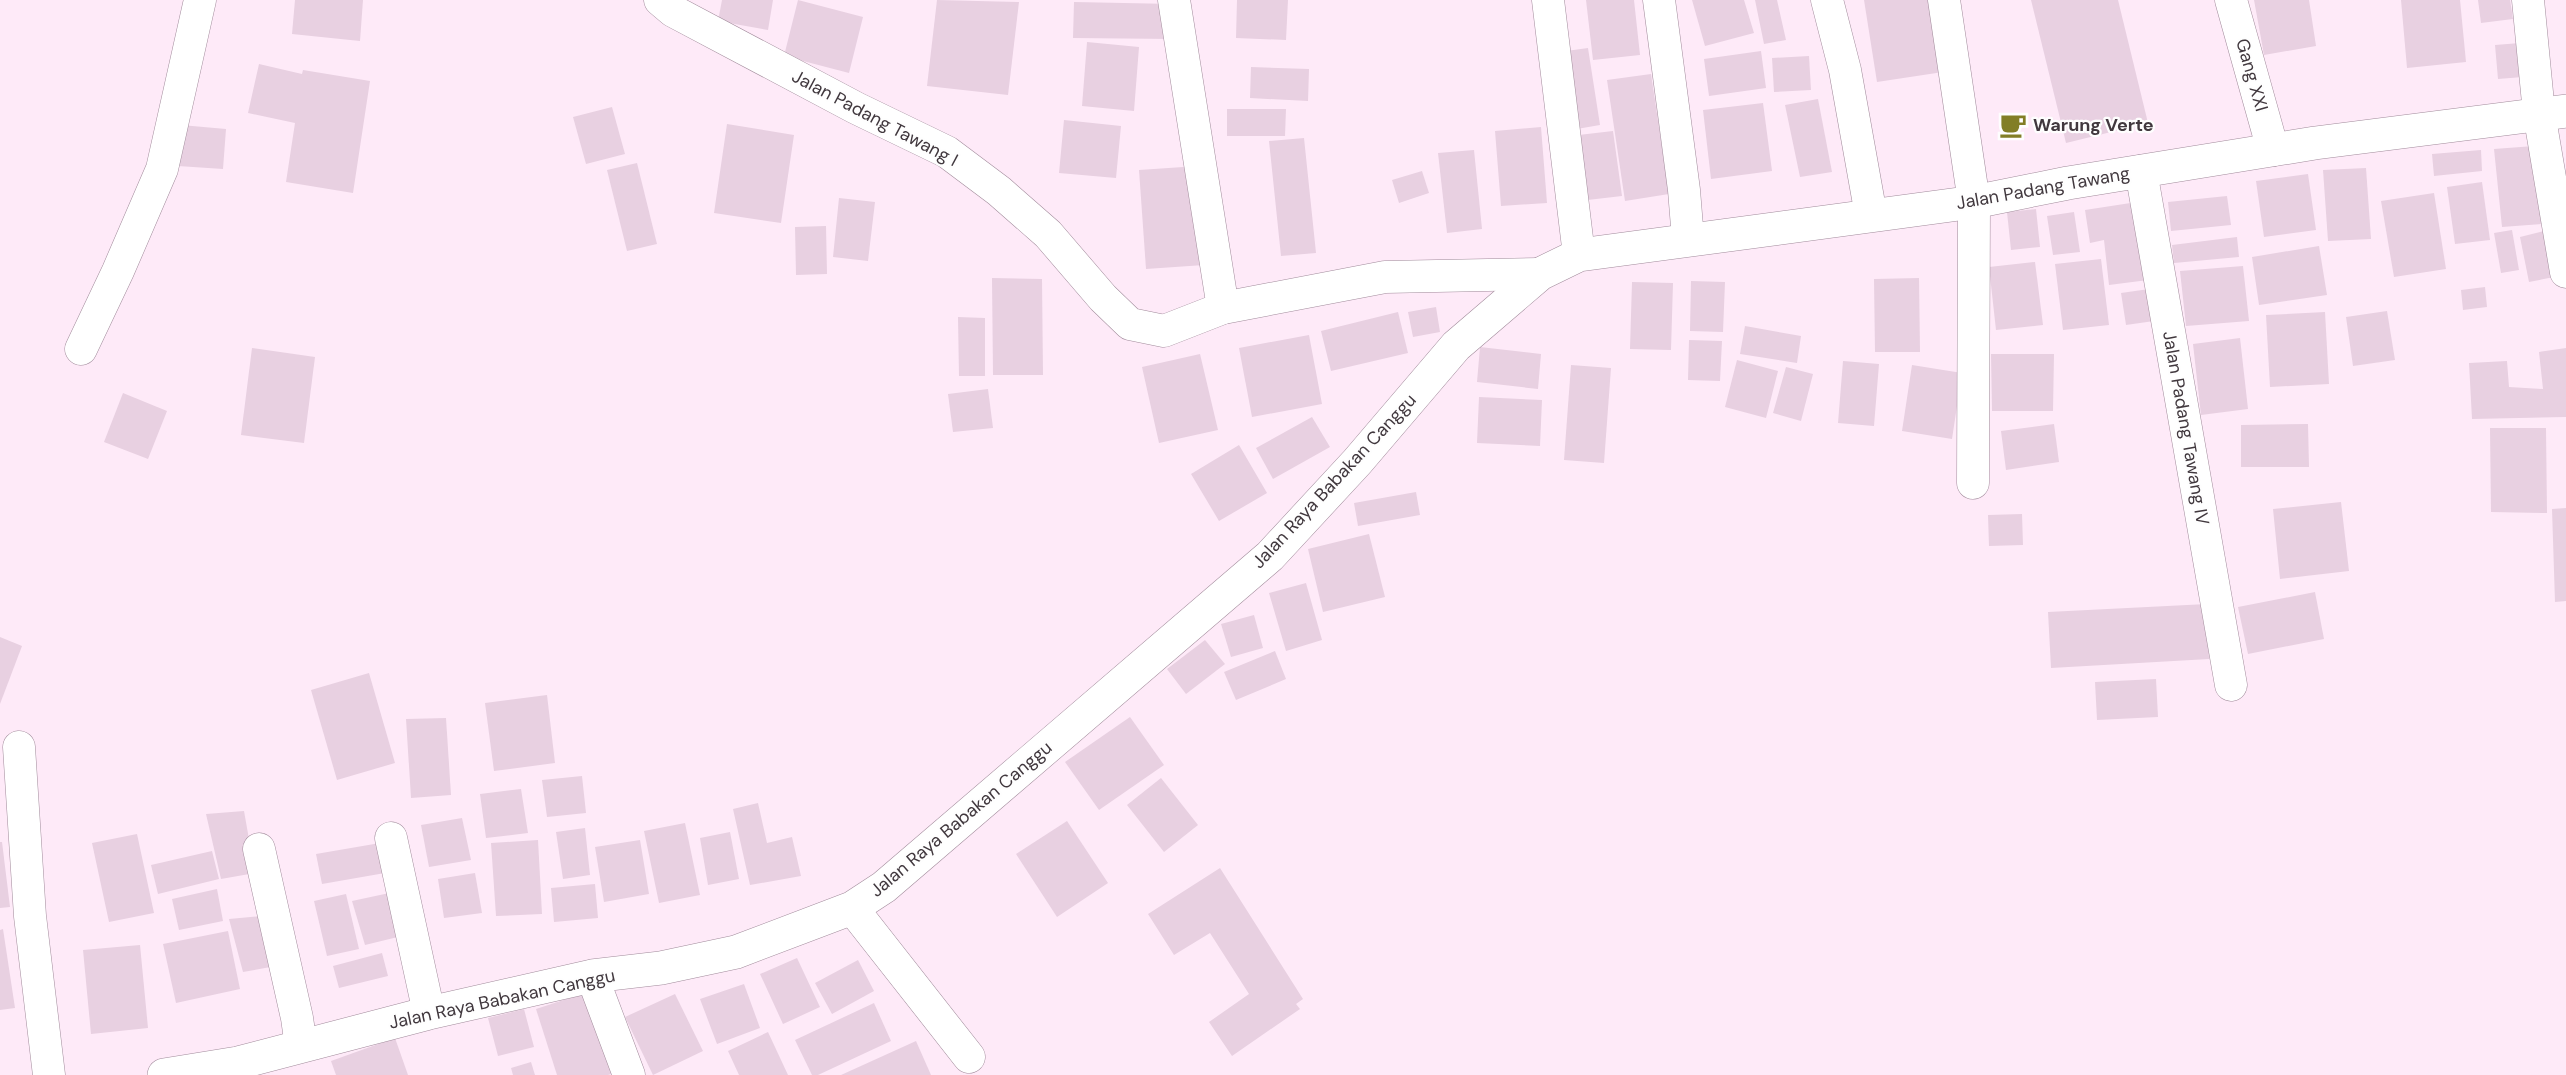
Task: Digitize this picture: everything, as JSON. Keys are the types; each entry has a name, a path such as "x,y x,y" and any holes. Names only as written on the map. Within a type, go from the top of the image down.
{"street":[{"path":"81,349 162,169 200,0"},
{"name":"Jalan Padang Tawang I","path":"660,0 673,12 856,108 947,152 999,191 1048,234 1103,298 1130,324 1164,331 1223,308 1385,277 1533,280"},
{"path":"1174,0 1223,308"},
{"path":"1548,0 1579,255"},
{"path":"1659,0 1684,189 1688,239"},
{"path":"1827,0 1845,70 1871,215"},
{"path":"1944,0 1974,202 1973,483"},
{"name":"Gang XXI","path":"2231,0 2273,150"},
{"path":"2528,0 2553,112 2566,272"},
{"name":"Jalan Padang Tawang","path":"1533,280 1579,255 1974,202 2141,171 2273,150 2553,112"},
{"name":"Jalan Padang Tawang IV","path":"2141,171 2231,685"},
{"name":"Jalan Raya Babakan Canggu","path":"164,1075 239,1069 300,1046 429,1013 592,976 662,968 736,952 852,908 884,887 1270,555 1357,462 1456,346 1533,280"},
{"path":"19,747 30,916 50,1075"},
{"path":"391,838 429,1013"},
{"path":"259,849 297,1018 300,1046"},
{"path":"852,908 969,1057"},
{"path":"592,976 629,1075"}],"building":[{"path":"295,0 363,0 360,41 292,34"},
{"path":"722,0 773,0 768,30 718,21"},
{"path":"798,0 863,17 849,73 784,56"},
{"path":"937,0 1019,2 1008,95 927,86"},
{"path":"1237,0 1288,0 1286,40 1236,38"},
{"path":"1586,0 1634,0 1640,55 1593,60"},
{"path":"1692,0 1744,0 1754,33 1705,46"},
{"path":"1755,0 1777,0 1786,40 1764,44"},
{"path":"1864,0 1931,0 1943,72 1877,82"},
{"path":"2031,0 2118,0 2148,123 2066,143"},
{"path":"2254,0 2309,0 2316,46 2264,55"},
{"path":"2401,0 2460,0 2466,62 2407,68"},
{"path":"2478,0 2510,0 2513,19 2481,23"},
{"path":"1074,2 1174,4 1173,39 1073,38"},
{"path":"1087,42 1139,47 1134,111 1082,106"},
{"path":"2520,43 2523,77 2498,79 2495,45"},
{"path":"1588,48 1600,125 1571,130 1559,52"},
{"path":"1761,51 1766,88 1709,96 1704,59"},
{"path":"1809,56 1811,90 1774,92 1772,58"},
{"path":"259,64 302,74 303,70 370,81 353,193 286,182 295,123 248,113"},
{"path":"1251,67 1309,69 1308,101 1250,98"},
{"path":"1651,74 1669,194 1625,201 1607,80"},
{"path":"1818,99 1832,172 1800,177 1785,105"},
{"path":"1763,103 1772,171 1711,179 1703,110"},
{"path":"612,107 625,154 586,164 573,117"},
{"path":"1227,109 1286,109 1285,136 1227,136"},
{"path":"1064,120 1121,126 1116,178 1059,173"},
{"path":"727,124 794,135 781,223 714,213"},
{"path":"181,125 226,129 223,169 178,166"},
{"path":"1541,127 1547,203 1501,206 1495,131"},
{"path":"1613,131 1622,196 1579,201 1570,136"},
{"path":"1304,138 1316,253 1281,256 1269,141"},
{"path":"2534,146 2542,224 2502,227 2494,149"},
{"path":"1474,150 1482,229 1447,233 1438,153"},
{"path":"2481,150 2482,171 2434,176 2432,154"},
{"path":"637,163 657,244 627,251 607,170"},
{"path":"1198,166 1204,265 1146,269 1139,170"},
{"path":"2366,168 2371,239 2328,241 2323,170"},
{"path":"1422,171 1429,193 1399,203 1392,180"},
{"path":"2308,174 2316,230 2264,237 2256,181"},
{"path":"2482,182 2490,240 2455,244 2447,187"},
{"path":"2434,193 2446,269 2394,277 2381,201"},
{"path":"2227,196 2231,225 2171,231 2168,202"},
{"path":"839,198 875,202 868,261 833,257"},
{"path":"2137,202 2148,280 2109,285 2104,240 2090,243 2085,210"},
{"path":"2036,209 2040,247 2011,250 2007,212"},
{"path":"2074,212 2080,252 2053,255 2047,216"},
{"path":"826,226 827,274 796,275 795,227"},
{"path":"2512,230 2519,270 2501,273 2494,233"},
{"path":"2544,231 2554,277 2529,282 2520,237"},
{"path":"2237,237 2239,257 2174,263 2172,245"},
{"path":"2319,246 2327,295 2259,305 2252,257"},
{"path":"2101,259 2109,325 2063,330 2055,264"},
{"path":"2035,262 2043,325 1996,330 1989,267"},
{"path":"2243,266 2249,321 2186,326 2180,271"},
{"path":"992,278 1042,279 1043,375 993,375"},
{"path":"1919,278 1920,352 1875,352 1874,279"},
{"path":"1691,281 1725,282 1723,332 1690,331"},
{"path":"1632,282 1673,283 1671,350 1630,349"},
{"path":"2485,287 2487,307 2463,310 2461,290"},
{"path":"2149,289 2154,321 2126,325 2121,293"},
{"path":"1436,307 1440,332 1413,337 1408,312"},
{"path":"2387,311 2395,360 2353,366 2346,317"},
{"path":"1398,312 1408,353 1331,371 1321,331"},
{"path":"2325,312 2329,384 2270,387 2266,315"},
{"path":"958,317 985,318 985,376 959,376"},
{"path":"1745,326 1801,336 1797,363 1740,354"},
{"path":"1309,335 1322,404 1252,417 1239,348"},
{"path":"2240,338 2248,409 2201,415 2193,344"},
{"path":"1689,340 1722,341 1720,381 1688,380"},
{"path":"1480,347 1541,354 1538,389 1477,382"},
{"path":"252,348 315,357 304,443 241,435"},
{"path":"2566,348 2566,417 2472,419 2469,363 2507,361 2509,387 2543,389 2539,352"},
{"path":"1200,354 1218,430 1159,443 1142,367"},
{"path":"1991,354 2054,354 2053,411 1992,411"},
{"path":"1737,360 1778,371 1766,418 1725,407"},
{"path":"1843,361 1879,364 1874,426 1838,423"},
{"path":"1571,365 1611,368 1604,463 1564,460"},
{"path":"1912,365 1962,373 1952,439 1902,431"},
{"path":"1786,367 1813,374 1801,421 1773,413"},
{"path":"988,389 993,428 953,432 948,394"},
{"path":"123,393 167,411 148,459 104,442"},
{"path":"1479,397 1542,400 1540,446 1477,443"},
{"path":"1312,417 1330,447 1273,479 1256,448"},
{"path":"2054,424 2059,462 2006,470 2001,431"},
{"path":"2308,424 2309,467 2241,467 2241,425"},
{"path":"2490,428 2546,428 2547,513 2491,512"},
{"path":"1239,445 1267,493 1219,521 1191,474"},
{"path":"1416,492 1420,515 1358,526 1354,503"},
{"path":"2341,502 2349,571 2280,579 2273,509"},
{"path":"2566,508 2566,601 2555,602 2552,509"},
{"path":"2022,514 2023,545 1989,546 1988,515"},
{"path":"1369,534 1385,597 1323,612 1308,549"},
{"path":"1306,583 1322,640 1286,651 1269,593"},
{"path":"2315,592 2324,639 2248,654 2238,607"},
{"path":"2207,604 2209,659 2051,668 2048,612"},
{"path":"1254,615 1263,648 1231,657 1221,624"},
{"path":"0,637 22,646 0,704"},
{"path":"1205,640 1225,664 1186,694 1167,669"},
{"path":"1275,651 1286,679 1236,700 1224,672"},
{"path":"369,673 395,763 337,780 311,690"},
{"path":"2156,679 2158,717 2097,720 2095,682"},
{"path":"547,695 555,763 494,771 485,703"},
{"path":"1130,717 1164,765 1099,810 1065,762"},
{"path":"446,718 451,795 411,798 406,719"},
{"path":"582,776 586,813 547,817 542,780"},
{"path":"1161,778 1198,825 1164,852 1127,805"},
{"path":"521,789 528,833 486,838 480,794"},
{"path":"758,803 767,843 792,837 801,876 750,885 733,809"},
{"path":"244,811 255,873 221,879 206,814"},
{"path":"462,818 471,860 429,867 421,825"},
{"path":"1067,821 1108,883 1057,917 1016,854"},
{"path":"685,823 700,895 659,903 644,831"},
{"path":"585,828 590,875 563,879 556,832"},
{"path":"730,832 739,879 708,885 700,838"},
{"path":"137,834 154,913 109,922 92,843"},
{"path":"538,840 542,914 496,916 491,843"},
{"path":"640,840 649,894 604,902 595,847"},
{"path":"0,842 2,842 10,907 0,908"},
{"path":"380,843 385,873 322,884 316,854"},
{"path":"212,851 219,879 158,894 151,865"},
{"path":"1220,868 1303,999 1296,1004 1300,1009 1232,1056 1209,1022 1249,994 1210,933 1174,955 1148,914"},
{"path":"475,873 482,913 444,918 438,879"},
{"path":"595,884 598,918 554,922 551,888"},
{"path":"217,889 223,921 179,930 172,899"},
{"path":"394,892 406,935 365,945 352,901"},
{"path":"346,894 359,949 327,956 314,901"},
{"path":"262,916 276,966 243,972 229,919"},
{"path":"3,929 15,1008 0,1010 0,930"},
{"path":"228,931 240,989 176,1003 163,944"},
{"path":"140,945 148,1028 91,1034 83,950"},
{"path":"382,953 388,976 339,988 333,966"},
{"path":"797,958 820,1007 783,1024 760,974"},
{"path":"858,960 874,991 832,1014 815,983"},
{"path":"744,984 760,1028 717,1044 700,999"},
{"path":"588,992 615,1073 557,1075 536,1009"},
{"path":"675,994 703,1051 653,1075 625,1017"},
{"path":"874,1003 891,1041 818,1075 812,1075 795,1040"},
{"path":"524,1009 534,1047 498,1056 488,1018"},
{"path":"768,1032 788,1075 739,1075 728,1051"},
{"path":"395,1038 408,1075 336,1075 331,1061"},
{"path":"916,1041 931,1075 841,1075"},
{"path":"531,1062 535,1075 513,1075 511,1068"}],"place":[{"name":"Warung Verte","path":"2013,125"}]}
